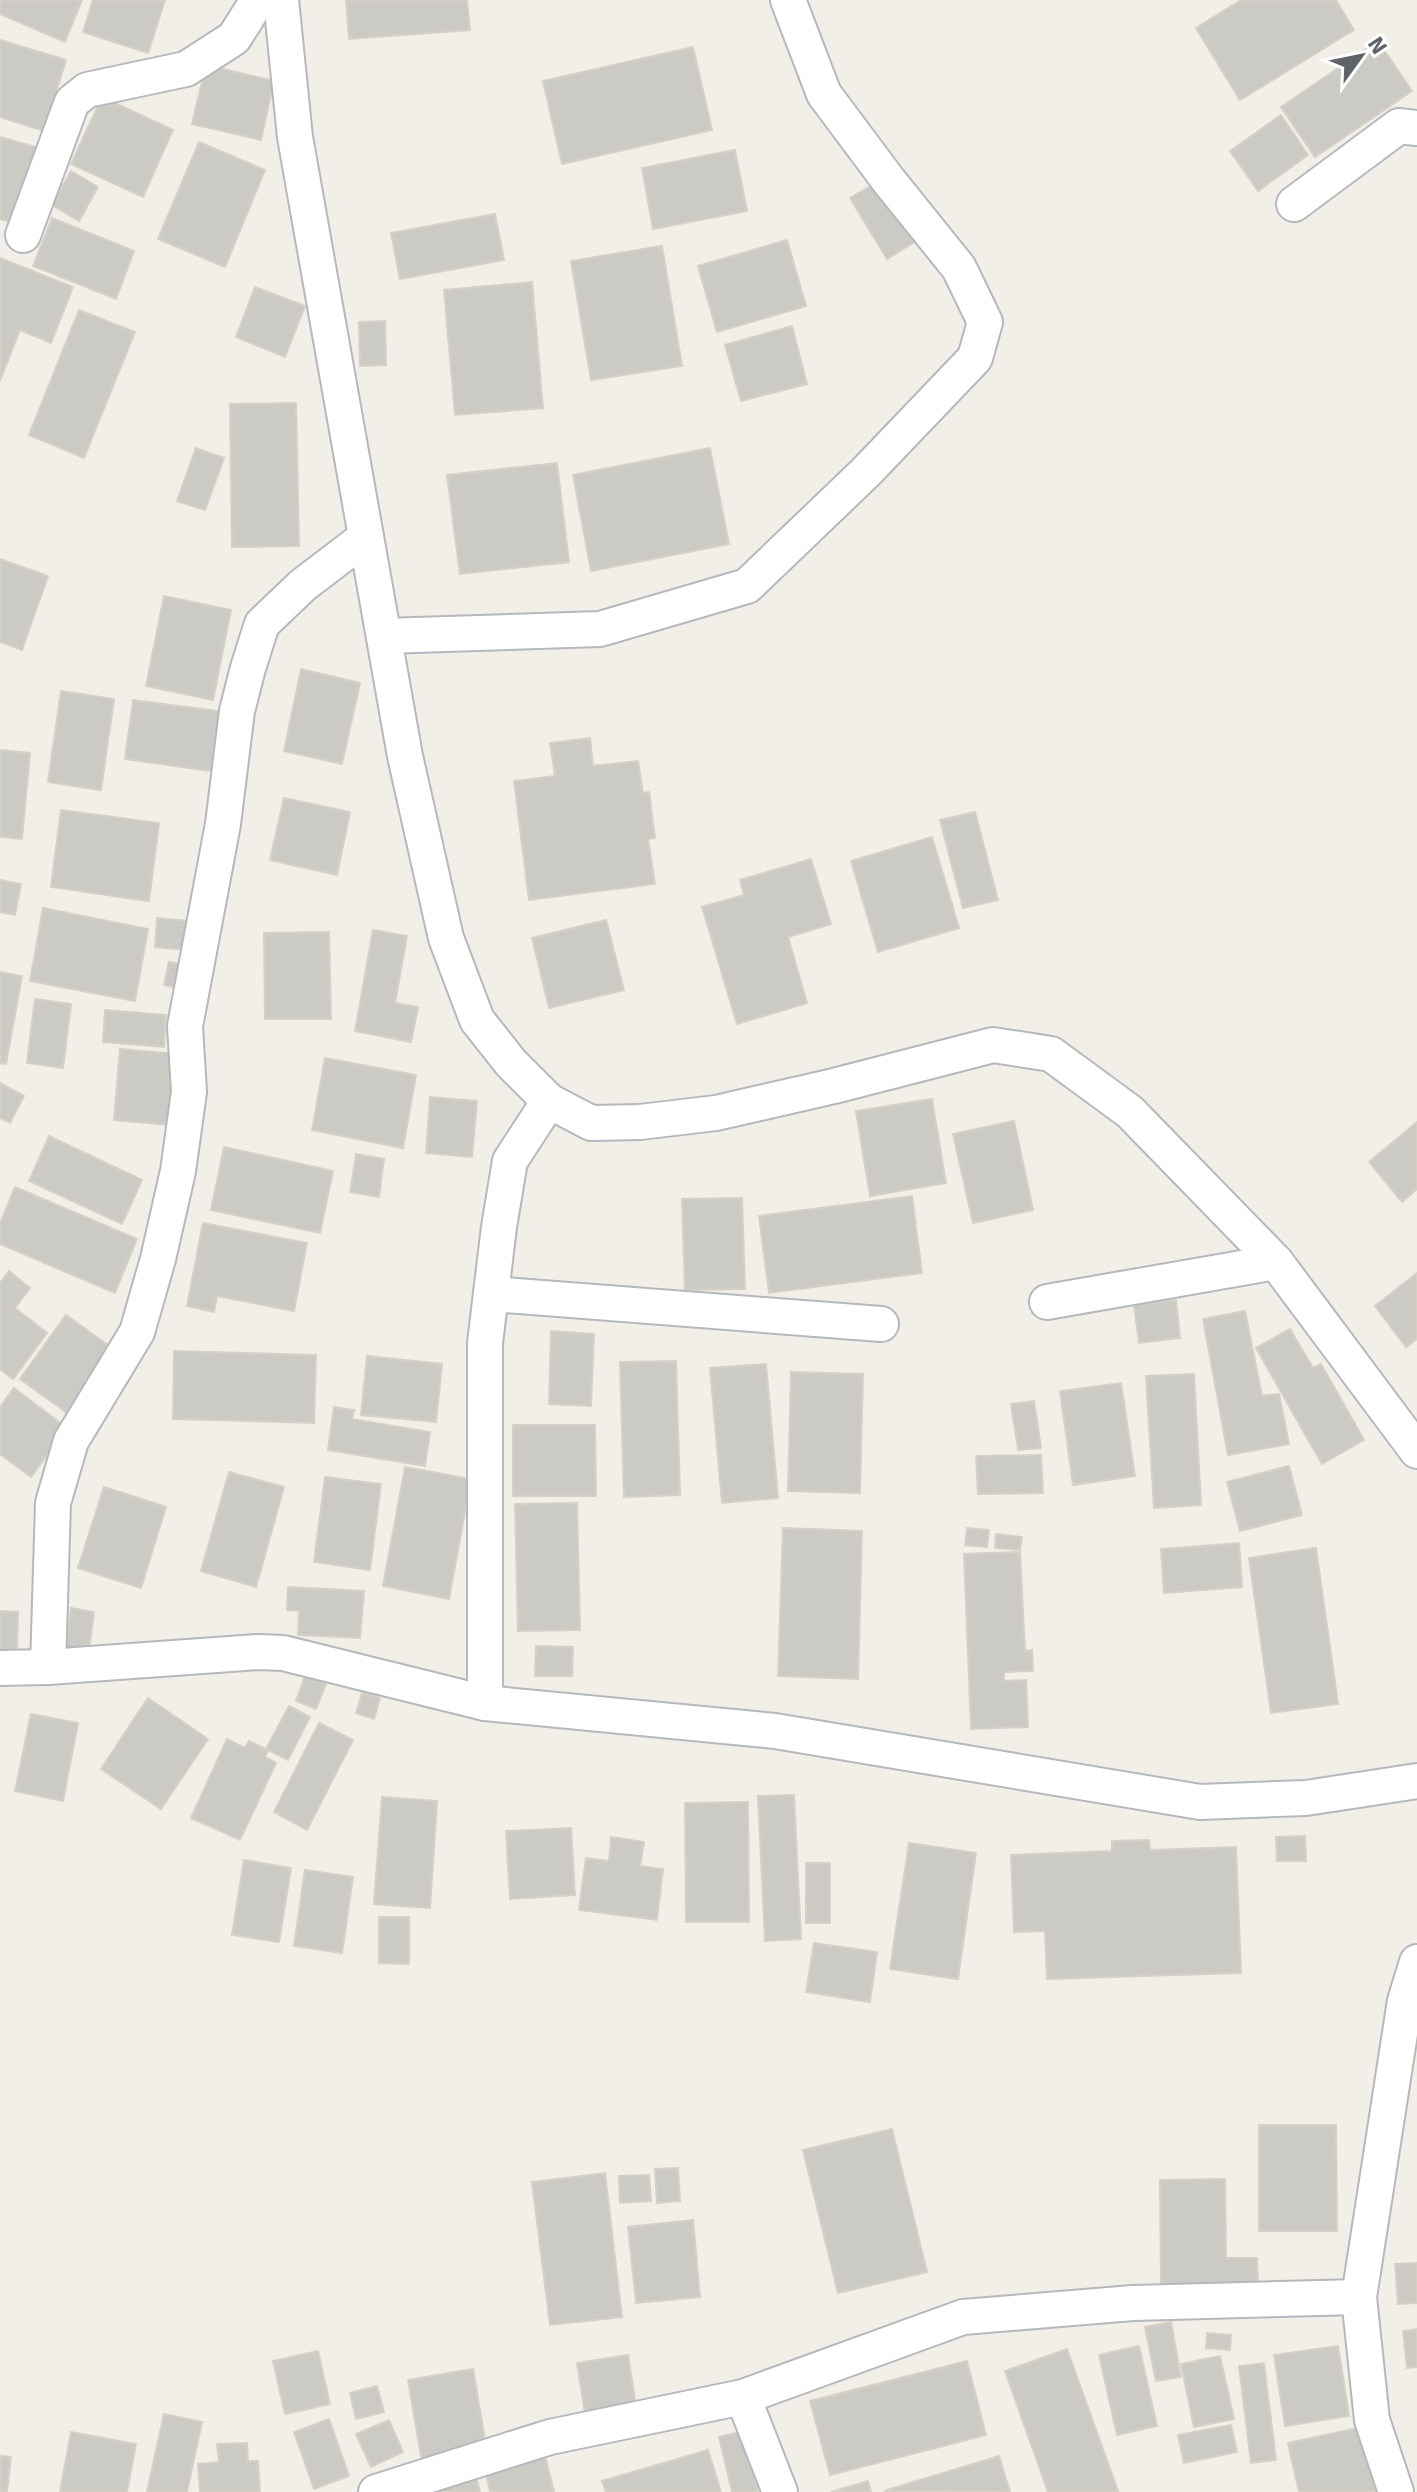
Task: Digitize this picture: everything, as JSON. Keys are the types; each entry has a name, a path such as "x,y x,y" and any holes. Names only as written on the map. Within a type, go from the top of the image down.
{"street":[{"path":"23,235 72,102 87,90 186,69 234,38 258,0"},
{"path":"281,0 295,137 405,756 446,938 477,1020 511,1063 549,1101 591,1123 640,1122 716,1113 993,1045 1051,1054 1130,1112 1276,1262 1417,1451"},
{"path":"384,636 600,629 747,586 866,472 975,358 985,322 959,268 824,94 788,0"},
{"path":"1294,204 1399,126 1417,128"},
{"path":"48,1667 53,1503 71,1441 137,1332 178,1171 189,1092 185,1026 223,824 237,711 248,668 262,624 303,585 366,537"},
{"path":"485,1703 485,1343 510,1161 549,1101"},
{"path":"1047,1302 1276,1262"},
{"path":"491,1294 881,1324"},
{"path":"0,1668 283,1653 485,1703 775,1731 1200,1802 1306,1798 1417,1781"},
{"path":"1396,2492 1372,2420 1359,2297 1405,2001 1417,1962"},
{"path":"376,2492 550,2437 743,2397 963,2317 1133,2303 1359,2297"},
{"path":"743,2397 780,2492"}],"building":[{"path":"0,0 82,0 65,42 0,14"},
{"path":"93,0 165,0 148,53 83,32"},
{"path":"346,0 467,0 470,30 349,39"},
{"path":"1241,0 1336,0 1354,30 1240,100 1196,28"},
{"path":"0,40 66,60 44,131 0,117"},
{"path":"1378,41 1412,91 1315,157 1281,107"},
{"path":"693,47 712,130 562,164 543,81"},
{"path":"206,65 274,81 261,140 192,124"},
{"path":"102,97 173,130 143,197 71,164"},
{"path":"1281,115 1308,155 1258,191 1230,151"},
{"path":"0,137 39,148 17,224 0,219"},
{"path":"199,142 265,170 225,267 158,239"},
{"path":"735,150 747,211 653,229 642,168"},
{"path":"71,171 98,187 79,221 52,205"},
{"path":"879,181 916,241 887,259 850,198"},
{"path":"495,214 504,260 400,279 391,233"},
{"path":"52,218 134,251 116,299 33,266"},
{"path":"787,240 806,306 717,332 698,266"},
{"path":"662,246 682,366 591,380 571,261"},
{"path":"0,258 73,287 51,343 20,330 0,381"},
{"path":"532,282 543,408 455,415 444,290"},
{"path":"255,287 305,306 285,357 236,337"},
{"path":"79,310 135,332 84,458 29,435"},
{"path":"385,321 386,365 360,366 359,322"},
{"path":"792,326 807,384 741,401 725,345"},
{"path":"296,403 299,546 232,547 230,404"},
{"path":"196,448 224,458 205,510 177,501"},
{"path":"710,448 729,544 591,571 573,475"},
{"path":"557,463 569,562 460,574 447,475"},
{"path":"0,559 48,576 22,650 0,642"},
{"path":"164,596 231,610 213,700 146,686"},
{"path":"301,669 360,683 342,764 284,751"},
{"path":"61,691 114,699 101,790 48,782"},
{"path":"133,700 226,712 218,772 125,759"},
{"path":"590,738 593,766 638,761 643,793 649,792 655,838 648,839 655,884 529,900 514,781 555,776 550,743"},
{"path":"0,750 30,753 22,839 0,837"},
{"path":"284,798 350,812 337,875 270,860"},
{"path":"61,810 159,823 149,901 51,887"},
{"path":"975,812 998,900 963,908 940,820"},
{"path":"932,837 959,928 878,952 851,861"},
{"path":"811,859 831,924 788,937 807,1003 737,1024 702,907 744,895 740,880"},
{"path":"0,880 21,884 15,915 0,912"},
{"path":"43,908 148,929 135,1001 30,981"},
{"path":"157,918 188,921 186,950 155,947"},
{"path":"606,920 624,990 549,1008 532,938"},
{"path":"373,930 407,936 395,1003 418,1007 411,1042 355,1031"},
{"path":"329,932 331,1019 265,1019 264,933"},
{"path":"169,962 186,965 181,989 164,985"},
{"path":"0,972 22,976 6,1064 0,1063"},
{"path":"35,999 71,1004 63,1068 27,1063"},
{"path":"105,1010 166,1015 164,1047 103,1042"},
{"path":"120,1049 176,1054 170,1125 114,1120"},
{"path":"325,1058 416,1075 403,1148 312,1130"},
{"path":"0,1083 24,1096 10,1123 0,1118"},
{"path":"430,1097 477,1101 472,1157 426,1153"},
{"path":"932,1099 946,1183 870,1196 856,1111"},
{"path":"1014,1121 1033,1210 973,1223 953,1134"},
{"path":"1417,1122 1417,1189 1402,1202 1369,1162"},
{"path":"49,1136 142,1180 122,1224 29,1181"},
{"path":"224,1147 333,1171 320,1233 211,1210"},
{"path":"356,1154 384,1159 379,1197 350,1192"},
{"path":"15,1187 137,1239 115,1293 0,1244 0,1223"},
{"path":"912,1196 922,1273 769,1293 759,1216"},
{"path":"742,1198 745,1289 685,1290 682,1199"},
{"path":"203,1223 307,1243 294,1311 217,1296 214,1312 187,1306"},
{"path":"9,1271 30,1288 15,1308 47,1333 13,1379 0,1369 0,1283"},
{"path":"1417,1273 1417,1339 1406,1347 1375,1306"},
{"path":"1176,1300 1180,1338 1139,1343 1134,1305"},
{"path":"1245,1311 1262,1396 1279,1394 1289,1444 1228,1455 1203,1319"},
{"path":"66,1315 112,1348 66,1412 20,1379"},
{"path":"1290,1329 1313,1368 1321,1364 1364,1440 1322,1464 1256,1348"},
{"path":"551,1331 594,1334 591,1406 549,1404"},
{"path":"174,1351 316,1355 314,1423 173,1419"},
{"path":"367,1356 442,1364 436,1422 361,1415"},
{"path":"676,1361 680,1495 624,1497 620,1362"},
{"path":"766,1364 778,1498 722,1503 710,1368"},
{"path":"791,1372 863,1374 860,1493 788,1491"},
{"path":"1194,1374 1201,1505 1154,1508 1146,1376"},
{"path":"1121,1383 1135,1476 1073,1485 1060,1391"},
{"path":"14,1388 67,1428 31,1477 0,1454 0,1407"},
{"path":"1034,1401 1041,1448 1018,1450 1011,1404"},
{"path":"334,1407 354,1410 352,1419 430,1432 425,1466 328,1450"},
{"path":"513,1425 595,1425 596,1496 513,1496"},
{"path":"1041,1455 1043,1493 978,1494 976,1456"},
{"path":"1289,1466 1302,1515 1240,1531 1227,1482"},
{"path":"405,1467 471,1479 449,1599 383,1586"},
{"path":"229,1472 284,1487 256,1587 201,1571"},
{"path":"325,1477 381,1484 370,1570 314,1562"},
{"path":"104,1487 166,1507 141,1588 78,1568"},
{"path":"577,1503 580,1630 518,1631 515,1504"},
{"path":"783,1528 862,1531 858,1679 778,1676"},
{"path":"967,1528 989,1530 987,1547 965,1545"},
{"path":"996,1534 1022,1537 1020,1550 995,1548"},
{"path":"1239,1543 1242,1587 1164,1593 1161,1549"},
{"path":"1316,1548 1338,1704 1271,1713 1249,1558"},
{"path":"1020,1552 1025,1651 1032,1650 1033,1671 1004,1672 1004,1681 1026,1680 1028,1727 971,1729 964,1554"},
{"path":"288,1587 364,1591 360,1638 298,1635 299,1611 287,1610"},
{"path":"71,1608 94,1612 89,1651 66,1648"},
{"path":"0,1611 18,1612 17,1650 0,1649"},
{"path":"536,1646 573,1647 572,1676 535,1676"},
{"path":"305,1676 326,1684 316,1709 296,1701"},
{"path":"362,1693 380,1698 374,1719 356,1713"},
{"path":"148,1698 208,1739 161,1809 101,1769"},
{"path":"289,1706 310,1717 288,1760 266,1749"},
{"path":"31,1714 78,1723 63,1801 15,1791"},
{"path":"319,1723 353,1740 307,1830 274,1812"},
{"path":"227,1739 245,1748 249,1741 268,1750 265,1757 276,1763 240,1840 191,1818"},
{"path":"794,1795 801,1939 765,1941 758,1796"},
{"path":"382,1797 437,1801 430,1908 374,1904"},
{"path":"748,1802 749,1922 686,1922 685,1803"},
{"path":"571,1828 575,1895 510,1899 506,1831"},
{"path":"1305,1836 1306,1861 1277,1861 1276,1837"},
{"path":"611,1837 644,1842 640,1866 663,1869 657,1920 579,1910 586,1858 609,1861"},
{"path":"1149,1840 1150,1850 1236,1847 1241,1973 1047,1979 1045,1931 1014,1932 1011,1855 1112,1851 1112,1841"},
{"path":"909,1843 976,1853 958,1979 890,1969"},
{"path":"244,1860 291,1868 279,1942 232,1935"},
{"path":"806,1863 830,1863 830,1923 806,1923"},
{"path":"305,1870 353,1877 342,1953 294,1946"},
{"path":"379,1917 409,1917 409,1964 379,1963"},
{"path":"814,1943 877,1952 870,2002 806,1992"},
{"path":"1259,2125 1336,2125 1337,2231 1259,2231"},
{"path":"892,2129 927,2272 838,2293 803,2150"},
{"path":"678,2168 680,2201 657,2203 655,2169"},
{"path":"605,2173 622,2317 550,2325 532,2182"},
{"path":"649,2175 651,2201 620,2203 619,2176"},
{"path":"1225,2179 1226,2258 1257,2258 1258,2284 1161,2284 1160,2180"},
{"path":"693,2220 700,2297 636,2303 628,2227"},
{"path":"1417,2263 1417,2303 1398,2304 1395,2264"},
{"path":"1171,2322 1181,2377 1156,2381 1145,2327"},
{"path":"1417,2329 1417,2367 1407,2368 1403,2331"},
{"path":"1207,2333 1231,2335 1230,2350 1206,2348"},
{"path":"1139,2346 1157,2426 1117,2435 1099,2355"},
{"path":"1338,2346 1349,2416 1285,2426 1274,2355"},
{"path":"1067,2349 1116,2492 1048,2492 1005,2371"},
{"path":"318,2351 330,2404 285,2414 273,2361"},
{"path":"628,2355 637,2413 586,2420 577,2363"},
{"path":"1220,2356 1234,2419 1194,2427 1181,2364"},
{"path":"967,2361 986,2435 830,2475 810,2401"},
{"path":"1264,2363 1276,2460 1251,2463 1239,2366"},
{"path":"473,2369 487,2452 422,2462 408,2380"},
{"path":"377,2386 384,2412 356,2419 350,2393"},
{"path":"164,2414 202,2422 187,2492 147,2492"},
{"path":"329,2419 349,2476 314,2489 294,2432"},
{"path":"389,2420 403,2452 371,2467 356,2434"},
{"path":"1231,2425 1237,2452 1184,2463 1178,2435"},
{"path":"1362,2427 1377,2492 1299,2492 1288,2443"},
{"path":"744,2431 758,2492 732,2492 719,2437"},
{"path":"71,2432 136,2444 127,2492 60,2492"},
{"path":"247,2443 248,2461 258,2461 260,2492 200,2492 198,2464 219,2462 217,2444"},
{"path":"708,2450 721,2492 606,2492 602,2481"},
{"path":"0,2456 11,2457 7,2492 0,2492"},
{"path":"545,2456 554,2492 490,2492 485,2470"},
{"path":"999,2456 1010,2492 884,2491"},
{"path":"476,2476 480,2492 427,2492"},
{"path":"868,2481 871,2492 831,2492"}]}
